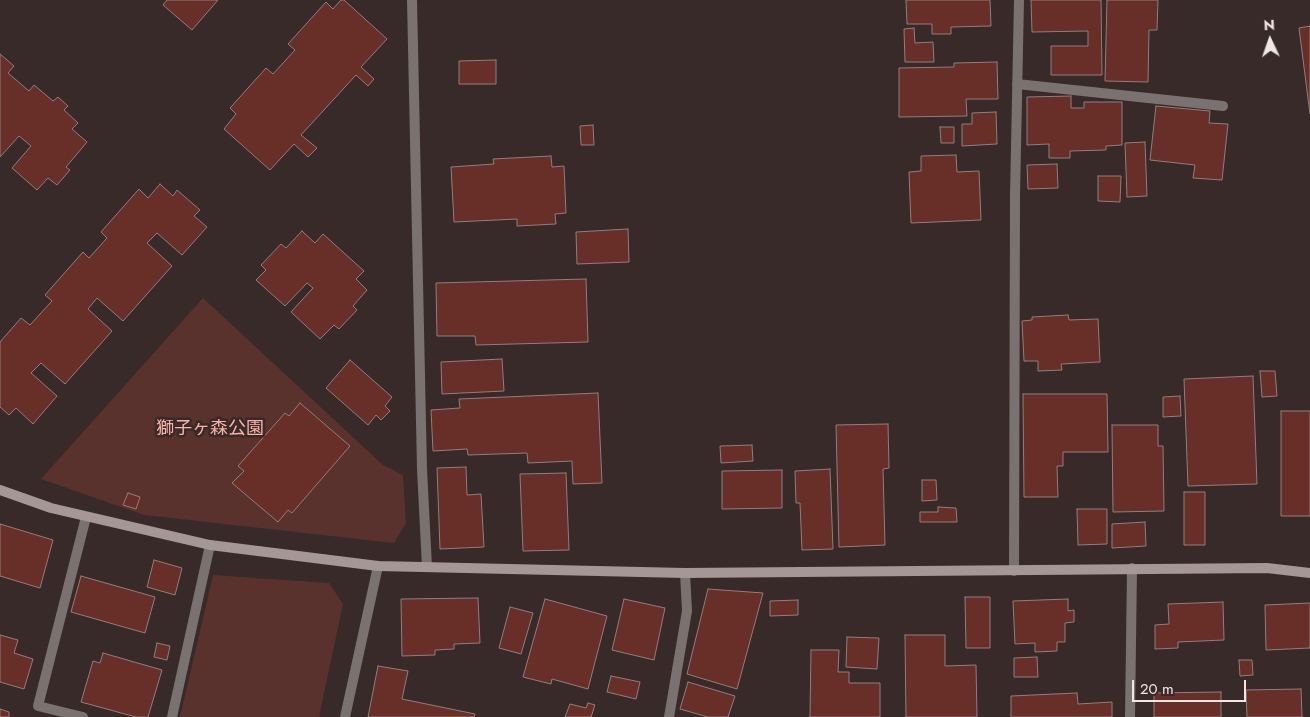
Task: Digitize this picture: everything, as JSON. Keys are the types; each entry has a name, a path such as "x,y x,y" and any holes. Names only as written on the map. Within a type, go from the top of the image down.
{"street":[{"path":"412,0 422,469 427,567"},
{"path":"1014,571 1019,0"},
{"path":"1017,84 1223,106"},
{"path":"0,490 51,508 210,546 378,566 685,574 1132,568 1267,568 1310,573"},
{"path":"83,717 38,706 86,517"},
{"path":"172,717 210,546"},
{"path":"345,717 378,566"},
{"path":"1130,717 1132,568"},
{"path":"668,717 687,610 685,574"}],"green space":[{"name":"獅子ヶ森公園","path":"203,298 383,465 403,475 406,523 394,543 144,515 41,479"},
{"path":"213,575 329,583 343,604 319,717 180,717"}],"building":[{"path":"167,0 218,0 192,30 163,5"},
{"path":"341,0 344,0 387,39 361,67 374,79 368,86 356,75 301,135 317,148 308,157 294,144 270,170 224,129 236,114 230,108 266,68 273,74 295,50 288,44 326,2 333,9"},
{"path":"906,0 990,0 991,26 951,27 951,34 932,34 932,24 907,24"},
{"path":"1031,0 1101,0 1102,75 1051,75 1051,46 1088,46 1088,31 1032,32"},
{"path":"1107,0 1158,0 1157,30 1149,30 1148,82 1105,81"},
{"path":"1310,26 1310,114 1299,28"},
{"path":"914,28 915,43 933,42 934,62 905,62 904,29"},
{"path":"0,54 14,66 8,73 29,91 34,85 53,101 58,97 68,106 64,110 78,123 72,129 87,142 66,167 70,170 57,185 48,178 37,190 12,168 31,146 19,136 0,157"},
{"path":"496,60 496,84 459,84 459,61"},
{"path":"997,62 998,99 966,99 967,116 899,117 899,68 954,67 954,63"},
{"path":"1071,96 1071,108 1084,108 1084,102 1122,102 1122,145 1106,146 1106,150 1070,151 1070,158 1049,158 1049,144 1027,145 1027,97"},
{"path":"1156,106 1210,111 1209,123 1228,124 1222,180 1193,178 1195,165 1150,160"},
{"path":"996,112 997,144 962,146 962,124 972,124 972,113"},
{"path":"593,125 594,145 581,145 580,126"},
{"path":"940,127 954,127 954,143 941,143"},
{"path":"1145,142 1147,196 1127,197 1125,143"},
{"path":"956,155 957,172 979,171 981,220 911,223 909,172 921,171 921,156"},
{"path":"551,156 552,167 564,166 566,213 555,214 556,224 517,226 517,219 454,222 451,167 494,164 493,159"},
{"path":"1057,164 1058,188 1028,189 1027,165"},
{"path":"1098,176 1121,176 1120,202 1098,201"},
{"path":"160,184 173,196 177,190 200,210 194,216 207,227 182,255 157,233 147,243 172,266 123,321 97,298 88,309 112,331 65,384 41,363 31,373 57,396 33,424 16,408 9,415 0,407 0,342 21,318 30,325 52,301 45,295 83,252 89,258 107,238 101,232 139,189 148,198"},
{"path":"628,229 629,262 577,264 576,232"},
{"path":"302,231 315,243 323,234 364,271 356,279 367,290 353,306 357,310 339,329 334,325 320,339 291,312 313,288 307,283 285,306 256,280 266,270 261,265 281,244 286,248"},
{"path":"586,279 588,342 476,345 475,336 437,336 436,283"},
{"path":"1068,315 1069,320 1098,319 1100,362 1061,364 1062,370 1038,371 1038,361 1024,361 1022,321 1032,320 1032,317"},
{"path":"502,359 504,391 442,394 441,362"},
{"path":"350,360 392,397 385,406 390,411 381,420 376,415 368,425 326,388"},
{"path":"1260,371 1275,371 1277,396 1262,397"},
{"path":"1253,376 1257,484 1188,486 1184,379"},
{"path":"598,393 602,483 573,484 572,461 528,463 527,453 468,455 467,449 433,451 431,410 460,408 459,399"},
{"path":"1023,394 1107,394 1108,452 1063,452 1063,466 1057,466 1058,497 1024,497"},
{"path":"1180,396 1181,416 1163,417 1163,397"},
{"path":"300,403 350,446 292,513 288,510 278,522 232,483 244,471 238,466 285,413 289,416"},
{"path":"1281,411 1310,411 1310,516 1281,516"},
{"path":"888,424 889,468 883,469 885,545 839,547 836,425"},
{"path":"1112,425 1158,425 1158,446 1163,446 1164,511 1113,512"},
{"path":"752,445 753,461 721,463 720,446"},
{"path":"466,467 467,495 481,494 484,547 440,549 437,468"},
{"path":"830,469 833,549 802,550 800,503 796,503 795,471"},
{"path":"782,470 782,508 722,509 722,471"},
{"path":"566,473 569,550 523,551 520,474"},
{"path":"922,480 936,480 937,500 922,501"},
{"path":"1184,492 1205,492 1205,545 1184,545"},
{"path":"128,493 140,497 136,509 123,505"},
{"path":"938,507 956,508 957,522 920,522 920,512 938,512"},
{"path":"1077,509 1107,509 1107,544 1078,545"},
{"path":"1145,522 1146,546 1112,548 1112,524"},
{"path":"0,524 53,540 40,588 0,576"},
{"path":"154,560 182,568 175,595 147,587"},
{"path":"81,576 155,597 145,633 71,612"},
{"path":"708,589 763,593 737,689 687,674"},
{"path":"965,597 990,597 990,648 966,648"},
{"path":"478,598 480,643 454,644 454,649 435,650 435,655 402,656 401,599"},
{"path":"545,599 607,616 588,689 552,679 551,684 523,677"},
{"path":"624,599 665,608 654,660 612,650"},
{"path":"1068,599 1068,611 1074,610 1074,622 1065,623 1065,642 1057,642 1057,651 1035,652 1035,643 1015,644 1013,601"},
{"path":"798,600 798,615 770,616 770,601"},
{"path":"1223,602 1224,640 1178,642 1178,648 1155,649 1155,625 1169,624 1168,604"},
{"path":"1310,603 1310,648 1266,650 1265,605"},
{"path":"510,607 533,613 521,654 499,648"},
{"path":"0,635 18,640 14,653 33,659 24,689 0,682"},
{"path":"905,635 945,635 945,666 976,665 977,717 906,717"},
{"path":"847,637 879,638 877,669 846,667"},
{"path":"157,643 170,646 167,660 154,657"},
{"path":"811,650 839,650 838,672 849,672 849,683 880,683 880,717 810,717"},
{"path":"103,653 162,670 148,717 136,717 81,702 93,661 100,663"},
{"path":"1037,657 1038,677 1014,677 1014,658"},
{"path":"1239,660 1252,660 1253,675 1240,676"},
{"path":"378,666 408,671 402,699 475,714 474,717 368,717"},
{"path":"611,676 640,682 636,699 607,692"},
{"path":"688,682 735,696 728,717 708,717 680,709"},
{"path":"1301,689 1302,717 1247,717 1246,690"},
{"path":"1221,692 1221,717 1154,717 1154,693"},
{"path":"1077,693 1078,704 1112,702 1112,717 1011,717 1011,696"},
{"path":"588,703 595,705 591,717 565,717 570,704 586,708"},
{"path":"0,709 9,712 9,717 0,717"}]}
